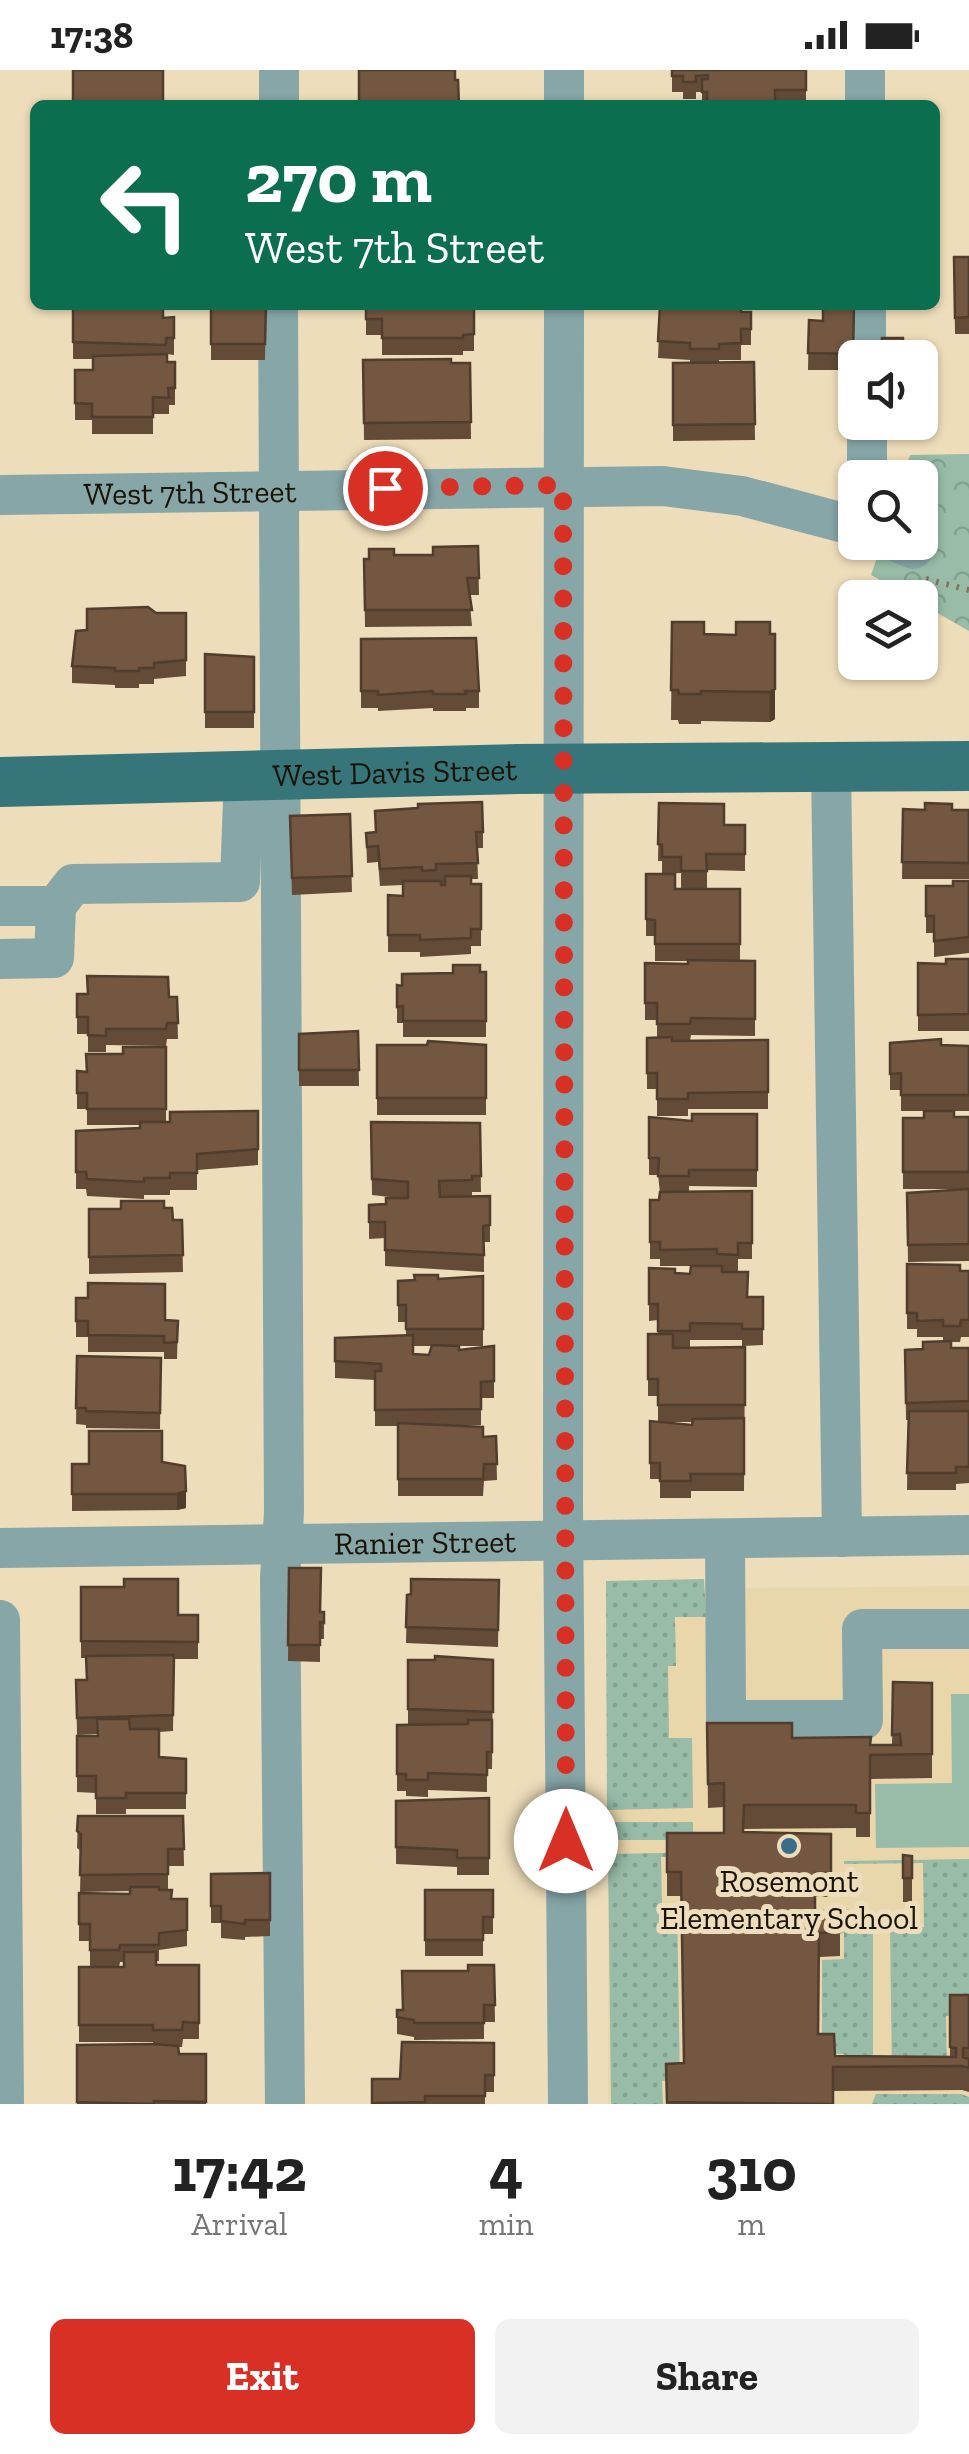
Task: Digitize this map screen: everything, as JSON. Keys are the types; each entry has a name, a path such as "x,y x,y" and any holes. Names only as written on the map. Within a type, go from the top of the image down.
{"main road":[{"name":"West Davis Street","path":"0,782 562,768 969,766"}],"street":[{"path":"279,70 279,100"},
{"path":"564,70 564,100"},
{"path":"865,70 865,100"},
{"path":"278,310 278,489 261,773 282,1544 285,2104"},
{"path":"564,310 562,768 568,2104"},
{"path":"866,310 866,340"},
{"name":"West 7th Street","path":"0,495 662,486 742,496 838,521"},
{"path":"831,767 842,1537"},
{"path":"0,959 54,958 56,906 73,884 240,882 261,773"},
{"path":"0,906 56,906"},
{"name":"Ranier Street","path":"0,1548 969,1535"},
{"path":"725,1539 726,1720 863,1720 862,1630 969,1629"},
{"path":"0,1620 4,2104"}],"shaded area":[{"name":"Rosemont Elementary School","path":"969,1586 969,2104 608,2104 609,1589"}],"green space":[{"path":"969,454 969,631 938,613 938,580 880,580 871,575 876,560 938,560 938,460 908,460 910,455"},
{"path":"704,1579 706,1617 675,1617 676,1666 668,1666 669,1738 692,1738 693,1808 607,1810 606,1581"},
{"path":"951,1694 969,1694 969,1847 876,1848 875,1784 952,1783"},
{"path":"608,1822 693,1822 693,1840 608,1840"},
{"path":"719,1852 661,1857 662,1903 677,1903 680,2080 662,2081 663,2104 611,2104 608,1854"},
{"path":"969,1859 969,2015 946,2016 947,2075 892,2076 890,1928 924,1927 923,1863 844,1861"},
{"path":"823,1909 851,1909 851,1931 873,1932 873,2071 844,2071 844,2054 822,2053 822,1960 844,1959 844,1933 823,1932"},
{"path":"876,2094 961,2094 969,2097 969,2104 872,2104"}],"building":[{"path":"73,70 163,70 163,100 73,100"},
{"path":"359,70 455,70 458,80 459,100 359,100"},
{"path":"672,70 806,70 806,90 775,90 775,100 707,100 707,92 702,92 702,79 708,79 708,75 696,76 696,82 683,82 683,76 672,76"},
{"path":"954,257 969,257 969,317 955,318"},
{"path":"73,310 163,310 163,318 174,317 174,338 166,338 166,345 73,342"},
{"path":"211,310 266,310 265,344 211,344"},
{"path":"366,310 474,310 474,334 463,338 382,338 382,319 366,319"},
{"path":"660,310 751,312 751,329 741,329 741,343 719,344 719,349 690,349 690,343 658,341"},
{"path":"823,310 854,310 853,340 838,340 838,354 808,353 809,320 823,321"},
{"path":"167,354 167,362 175,362 175,388 168,388 169,398 153,397 153,417 92,417 92,404 75,403 75,370 93,370 93,356"},
{"path":"451,359 451,363 470,363 471,422 364,423 363,360"},
{"path":"754,362 755,424 673,425 673,363"},
{"path":"478,546 479,578 467,578 472,610 365,610 364,559 369,559 369,549 394,549 394,555 433,555 433,547"},
{"path":"148,607 156,613 186,613 186,660 154,663 154,668 139,671 72,666 76,631 87,630 87,609"},
{"path":"672,622 704,622 704,634 736,635 736,622 770,622 770,634 775,634 775,689 701,694 671,690"},
{"path":"476,638 479,691 378,695 378,691 361,691 361,639"},
{"path":"205,654 254,657 254,712 205,712"},
{"path":"482,802 483,832 476,832 478,863 436,864 436,870 422,871 422,867 380,869 378,846 367,847 366,833 376,832 375,811 418,808 418,804"},
{"path":"659,803 724,804 724,825 745,825 745,854 706,854 707,871 681,871 681,857 662,857 662,845 658,844"},
{"path":"925,803 952,804 952,810 969,810 969,863 902,862 903,809 925,810"},
{"path":"350,814 352,876 292,878 290,816"},
{"path":"646,874 675,874 675,889 740,889 740,944 655,944 655,920 646,919"},
{"path":"445,876 471,876 471,884 481,884 481,929 471,929 471,938 420,940 420,935 388,935 388,895 403,896 403,881 441,881 445,885"},
{"path":"953,881 969,881 969,937 934,941 934,916 926,916 926,886 953,886"},
{"path":"946,959 969,959 969,1014 918,1015 918,963 946,964"},
{"path":"688,960 755,961 755,1019 691,1018 690,1024 657,1024 657,1003 645,1003 645,963 688,964"},
{"path":"453,965 480,965 480,972 486,972 486,1021 403,1021 403,1006 397,1007 397,985 402,986 402,974 453,973"},
{"path":"87,976 168,977 169,997 177,997 178,1023 167,1023 166,1029 106,1029 106,1036 88,1035 88,1017 77,1017 77,994 88,994"},
{"path":"358,1031 359,1070 299,1070 299,1034"},
{"path":"672,1037 672,1041 768,1040 768,1092 688,1093 688,1099 657,1099 657,1073 647,1073 647,1038"},
{"path":"941,1039 941,1045 969,1046 969,1095 901,1095 901,1073 890,1074 890,1043"},
{"path":"428,1041 486,1045 486,1098 377,1098 377,1045 427,1045"},
{"path":"123,1047 166,1047 166,1109 87,1109 87,1093 77,1093 77,1071 87,1072 86,1054 123,1054"},
{"path":"258,1111 258,1149 197,1154 197,1173 170,1173 170,1178 144,1178 144,1182 87,1179 86,1172 76,1172 76,1131 140,1128 140,1122 170,1122 170,1112"},
{"path":"924,1111 954,1111 954,1117 969,1117 969,1172 903,1172 903,1118 924,1118"},
{"path":"692,1114 757,1114 757,1170 689,1170 689,1176 658,1176 659,1158 649,1158 649,1117 692,1121"},
{"path":"371,1122 480,1123 481,1176 439,1181 440,1197 490,1196 490,1225 483,1226 484,1255 385,1250 385,1222 369,1222 369,1205 386,1204 386,1198 408,1198 408,1182 372,1179"},
{"path":"969,1189 969,1244 908,1245 907,1193"},
{"path":"752,1191 752,1243 738,1243 738,1255 717,1254 717,1249 660,1250 660,1242 650,1242 650,1200 659,1200 660,1192"},
{"path":"121,1201 164,1201 164,1208 172,1208 173,1220 182,1220 183,1255 89,1257 89,1209 121,1209"},
{"path":"907,1264 960,1265 960,1271 969,1271 969,1320 961,1320 960,1326 943,1326 943,1320 917,1321 917,1313 907,1313"},
{"path":"691,1266 722,1266 722,1272 748,1272 747,1297 763,1297 763,1329 742,1329 742,1324 690,1323 690,1331 658,1331 658,1304 649,1304 649,1268 690,1274"},
{"path":"414,1275 438,1275 438,1279 483,1276 483,1329 406,1329 406,1305 398,1305 398,1281 415,1280"},
{"path":"88,1283 165,1284 165,1320 178,1321 177,1342 164,1343 164,1336 88,1335 88,1321 76,1321 76,1298 88,1298"},
{"path":"648,1334 673,1334 673,1348 745,1347 745,1405 658,1405 658,1379 648,1379"},
{"path":"413,1335 413,1354 429,1355 432,1345 459,1346 459,1350 494,1346 494,1381 481,1382 481,1409 375,1410 375,1371 381,1371 381,1364 335,1361 335,1338"},
{"path":"951,1341 951,1348 969,1348 969,1401 906,1403 905,1350 923,1349 923,1342"},
{"path":"77,1356 161,1358 160,1413 76,1408"},
{"path":"909,1411 969,1411 969,1467 956,1467 956,1473 907,1473"},
{"path":"744,1418 744,1474 690,1474 691,1481 660,1481 660,1463 650,1463 650,1421 692,1425 693,1419"},
{"path":"398,1423 483,1427 483,1437 496,1436 497,1464 484,1464 483,1479 398,1479"},
{"path":"89,1431 162,1431 162,1462 185,1466 186,1491 72,1494 72,1464 89,1464"},
{"path":"289,1568 321,1568 320,1612 324,1612 324,1623 320,1622 320,1645 288,1645"},
{"path":"124,1579 178,1579 178,1615 198,1615 198,1642 81,1641 81,1587 124,1587"},
{"path":"411,1579 499,1580 498,1630 406,1627"},
{"path":"174,1655 173,1715 77,1718 76,1680 87,1680 86,1656"},
{"path":"435,1656 493,1660 493,1712 408,1709 408,1660 435,1660"},
{"path":"893,1682 932,1683 932,1754 870,1755 870,1813 856,1813 856,1805 744,1805 743,1832 831,1834 831,1873 815,1873 815,1913 840,1913 840,1932 819,1933 818,2034 834,2034 835,2056 956,2057 956,2048 950,2047 950,1995 969,1995 969,2048 963,2048 963,2057 969,2059 969,2068 833,2067 833,2104 667,2102 666,2064 684,2063 681,1872 667,1872 667,1833 724,1833 724,1783 708,1784 707,1723 792,1723 792,1738 871,1737 870,1745 901,1745 900,1734 892,1735"},
{"path":"97,1719 129,1719 130,1729 159,1729 159,1757 186,1759 186,1793 126,1793 126,1798 96,1798 96,1776 77,1776 77,1736 98,1736"},
{"path":"468,1720 492,1720 487,1775 428,1773 428,1780 406,1780 406,1774 397,1774 397,1725 468,1724"},
{"path":"489,1798 489,1858 457,1858 457,1850 396,1847 396,1801"},
{"path":"78,1816 183,1816 184,1849 168,1849 168,1874 80,1875"},
{"path":"903,1855 912,1856 912,1878 903,1878"},
{"path":"270,1873 270,1920 245,1920 245,1924 221,1921 221,1906 211,1906 211,1874"},
{"path":"130,1887 159,1887 172,1890 171,1899 187,1899 187,1930 159,1933 159,1945 90,1950 90,1924 79,1924 79,1893 130,1894"},
{"path":"425,1890 493,1890 493,1917 483,1917 483,1940 425,1940"},
{"path":"124,1952 156,1952 156,1965 199,1965 199,2023 183,2022 182,2030 153,2030 153,2025 79,2025 79,1967 124,1967"},
{"path":"468,1965 494,1965 495,2005 484,2005 484,2023 414,2023 397,2017 397,2010 403,2010 402,1971 468,1971"},
{"path":"402,2042 494,2043 494,2075 485,2075 485,2096 425,2096 425,2102 372,2103 372,2079 400,2079"},
{"path":"77,2045 178,2046 179,2054 206,2054 206,2102 77,2102"}],"place":[{"name":"Rosemont Elementary School","path":"789,1846"}],"route":[{"path":"385,488 563,485 566,1841"}]}
